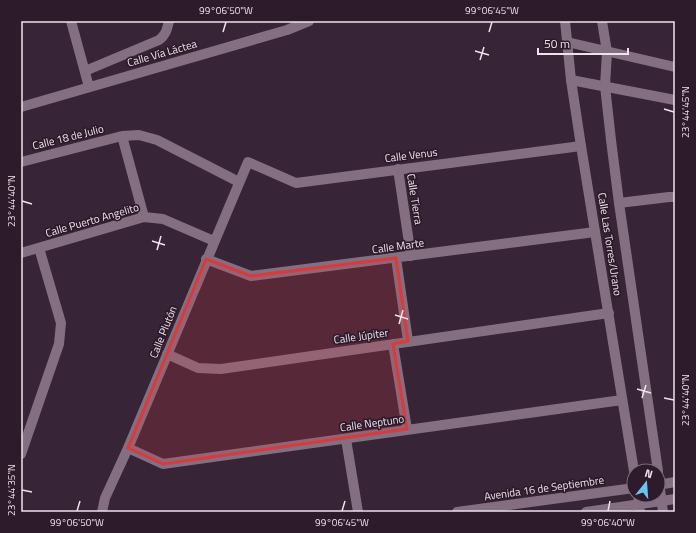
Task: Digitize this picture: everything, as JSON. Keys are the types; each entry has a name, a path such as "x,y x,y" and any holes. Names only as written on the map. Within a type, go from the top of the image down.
{"street":[{"path":"71,21 89,87"},
{"path":"85,71 159,40 164,36 169,21"},
{"name":"Calle Vía Láctea","path":"21,107 287,30 309,21"},
{"name":"Calle Las Torres/Urano","path":"565,21 571,80 581,146 633,463"},
{"name":"Calle Las Torres/Urano","path":"602,21 607,52 605,86 619,204 657,463"},
{"path":"567,42 675,67"},
{"path":"571,80 675,100"},
{"path":"144,217 122,136 139,135 157,140 239,182"},
{"name":"Calle 18 de Julio","path":"21,162 122,136"},
{"name":"Calle Venus","path":"248,162 296,183 581,146"},
{"name":"Calle Plutón","path":"102,512 105,498 128,448 248,162"},
{"name":"Calle Tierra","path":"398,169 411,256"},
{"path":"619,204 675,197"},
{"name":"Calle Puerto Angelito","path":"21,254 144,217 163,219 214,241"},
{"name":"Calle Marte","path":"206,259 251,276 595,232"},
{"path":"21,454 59,344 61,324 39,248"},
{"path":"396,258 408,341"},
{"name":"Calle Júpiter","path":"167,354 198,368 221,369 609,313"},
{"path":"393,344 407,430"},
{"name":"Calle Neptuno","path":"128,448 163,464 622,400"},
{"path":"346,438 358,512"},
{"name":"Avenida 16 de Septiembre","path":"457,512 626,489"},
{"path":"586,512 639,504"}],"highlighted area":[{"path":"396,258 408,341 393,344 407,429 163,464 128,448 206,259 251,276"}]}
